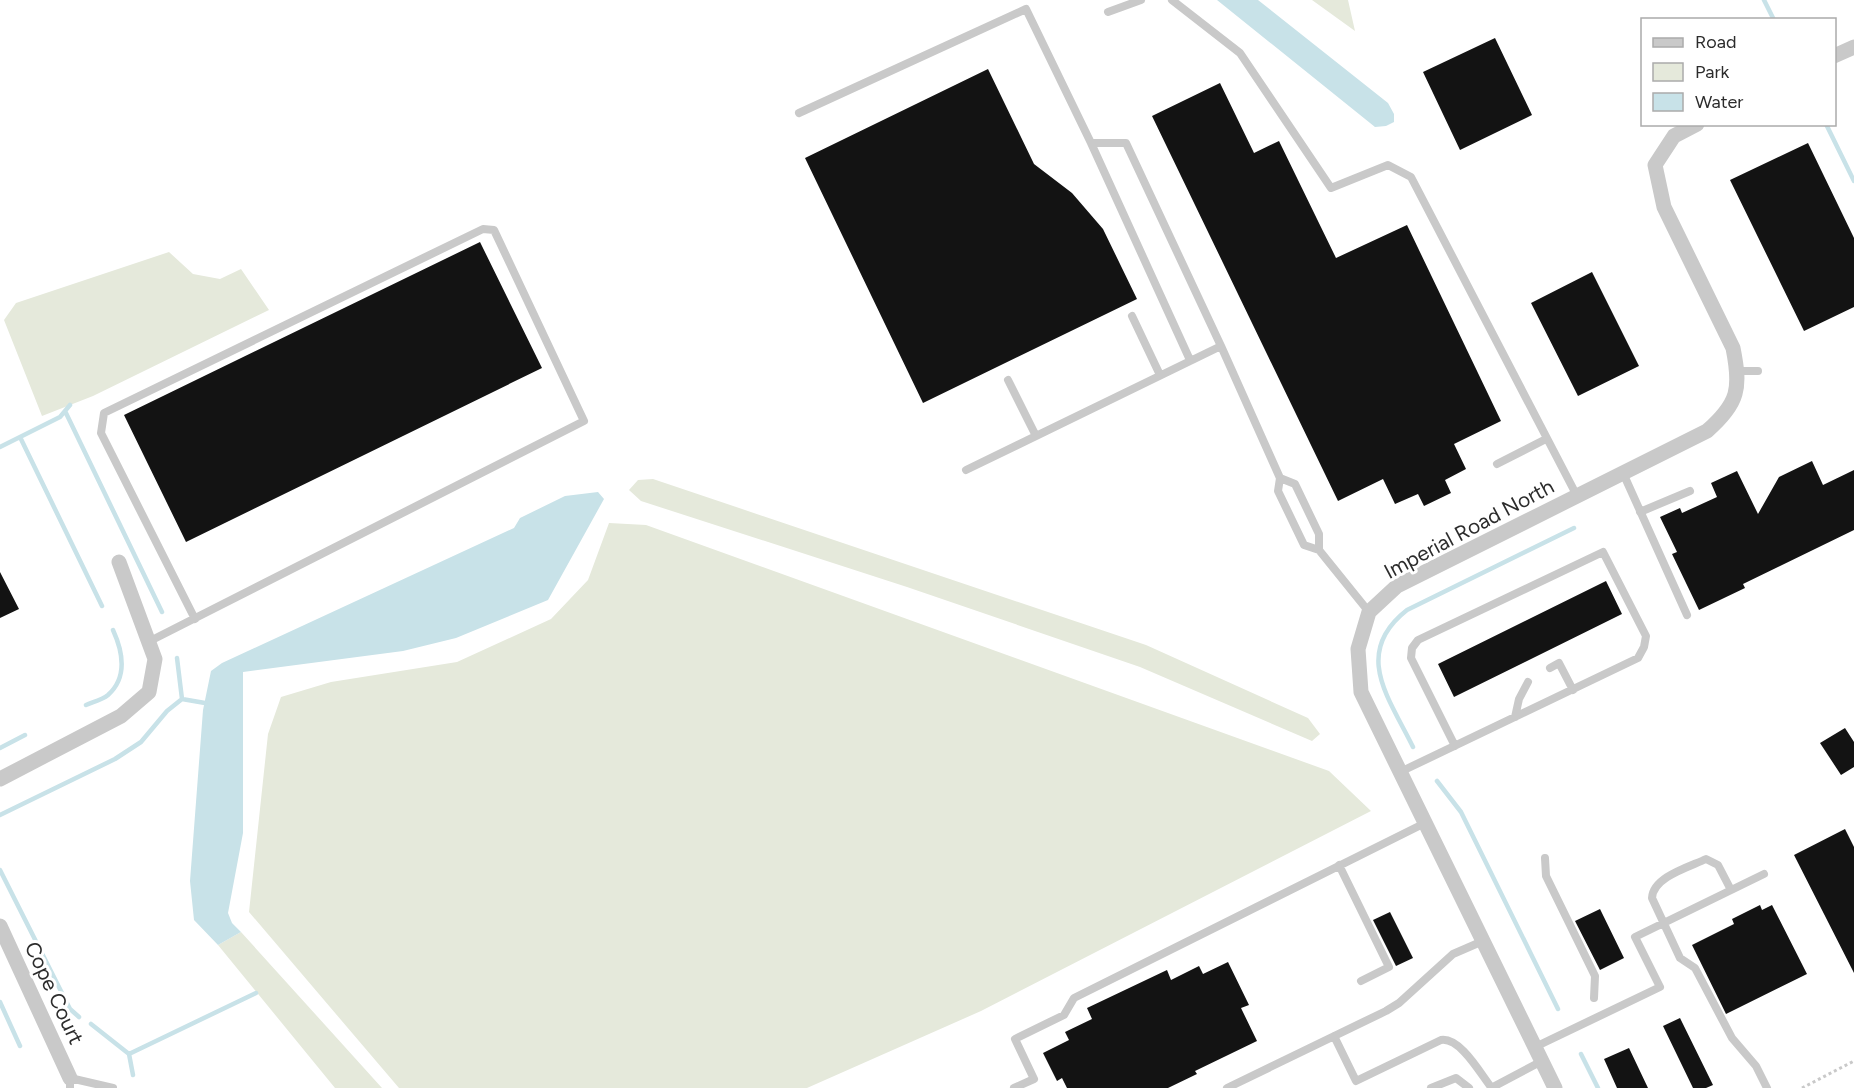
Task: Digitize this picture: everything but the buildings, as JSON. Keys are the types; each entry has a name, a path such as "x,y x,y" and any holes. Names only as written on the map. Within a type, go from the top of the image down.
{"street":[{"path":"1836,55 1854,46"},
{"name":"Imperial Road North","path":"1369,612 1397,586 1707,431 1725,416 1736,394 1737,371 1733,348 1664,207 1655,165 1674,136 1693,126"},
{"path":"0,780 121,716 149,692 155,659 119,562"},
{"path":"1369,612 1358,649 1361,692 1555,1088"},
{"name":"Cope Court","path":"0,926 70,1083"}],"lane":[{"path":"1108,12 1142,0"},
{"path":"1172,0 1240,53 1331,188 1388,165 1411,177 1576,496"},
{"path":"799,113 1026,9 1092,143 1190,360"},
{"path":"1092,143 1126,143 1280,478 1278,491 1304,544 1319,550 1369,612"},
{"path":"148,642 195,619 585,421 494,230 483,229 104,413 101,433 195,619"},
{"path":"1131,316 1160,375"},
{"path":"966,470 1221,346"},
{"path":"1737,371 1758,371"},
{"path":"1008,380 1036,436"},
{"path":"1497,464 1546,438"},
{"path":"1623,473 1687,615"},
{"path":"1280,478 1295,484 1319,534 1319,550"},
{"path":"1640,512 1690,491"},
{"path":"1400,772 1455,746 1515,717 1573,690 1638,658 1644,647 1646,636 1603,552 1418,640 1412,648 1411,658 1455,746"},
{"path":"1550,668 1559,663 1573,690"},
{"path":"1515,717 1519,699 1528,682"},
{"path":"1014,1088 1034,1078 1015,1039 1064,1016 1074,998 1425,823"},
{"path":"1545,858 1546,876 1595,976 1594,998"},
{"path":"1731,890 1718,865 1706,859 1659,881 1652,890 1652,898 1680,958 1695,968 1732,1038 1756,1066 1767,1088"},
{"path":"1339,865 1389,967 1361,981"},
{"path":"1334,1036 1356,1081 1447,1039 1459,1046 1491,1087 1538,1054 1660,987 1635,937 1764,874"},
{"path":"1227,1088 1400,1003 1453,954 1483,941"},
{"path":"1431,1088 1456,1078 1469,1088"},
{"path":"70,1083 113,1088"}],"path":[{"path":"1802,1088 1854,1061"}],"green space":[{"path":"1312,0 1348,0 1355,31"},
{"path":"169,252 193,274 220,279 241,269 269,310 93,396 42,416 4,320 16,303"},
{"path":"653,479 1146,645 1308,718 1320,734 1312,741 1140,667 907,587 641,501 629,490 638,480"},
{"path":"609,523 646,525 1329,771 1371,811 981,1011 807,1088 399,1088 249,912 268,734 281,697 331,682 457,662 551,619 588,580"},
{"path":"241,932 382,1088 335,1088 218,945"}],"water":[{"path":"1217,0 1258,0 1388,103 1394,114 1394,122 1386,126 1375,127"},
{"path":"598,492 604,499 548,600 456,638 403,651 243,672 243,833 228,913 232,923 241,932 218,945 194,920 190,881 203,710 211,671 222,663 514,528 520,518 565,496"}],"waterway":[{"path":"1764,0 1773,18"},
{"path":"1827,126 1854,181"},
{"path":"0,447 60,417 70,405"},
{"path":"65,411 162,612"},
{"path":"20,437 102,606"},
{"path":"1413,747 1394,711 1380,676 1378,659 1381,643 1390,626 1407,610 1574,528"},
{"path":"86,705 108,695 119,680 121,655 113,630"},
{"path":"0,815 115,759 141,742 167,711 182,699 177,658"},
{"path":"182,699 205,703"},
{"path":"0,748 25,735"},
{"path":"1437,781 1461,812 1558,1009"},
{"path":"0,870 70,1009 79,1017"},
{"path":"129,1054 256,993"},
{"path":"0,1002 20,1046"},
{"path":"91,1024 129,1054 133,1075"},
{"path":"1581,1054 1598,1088"}]}
